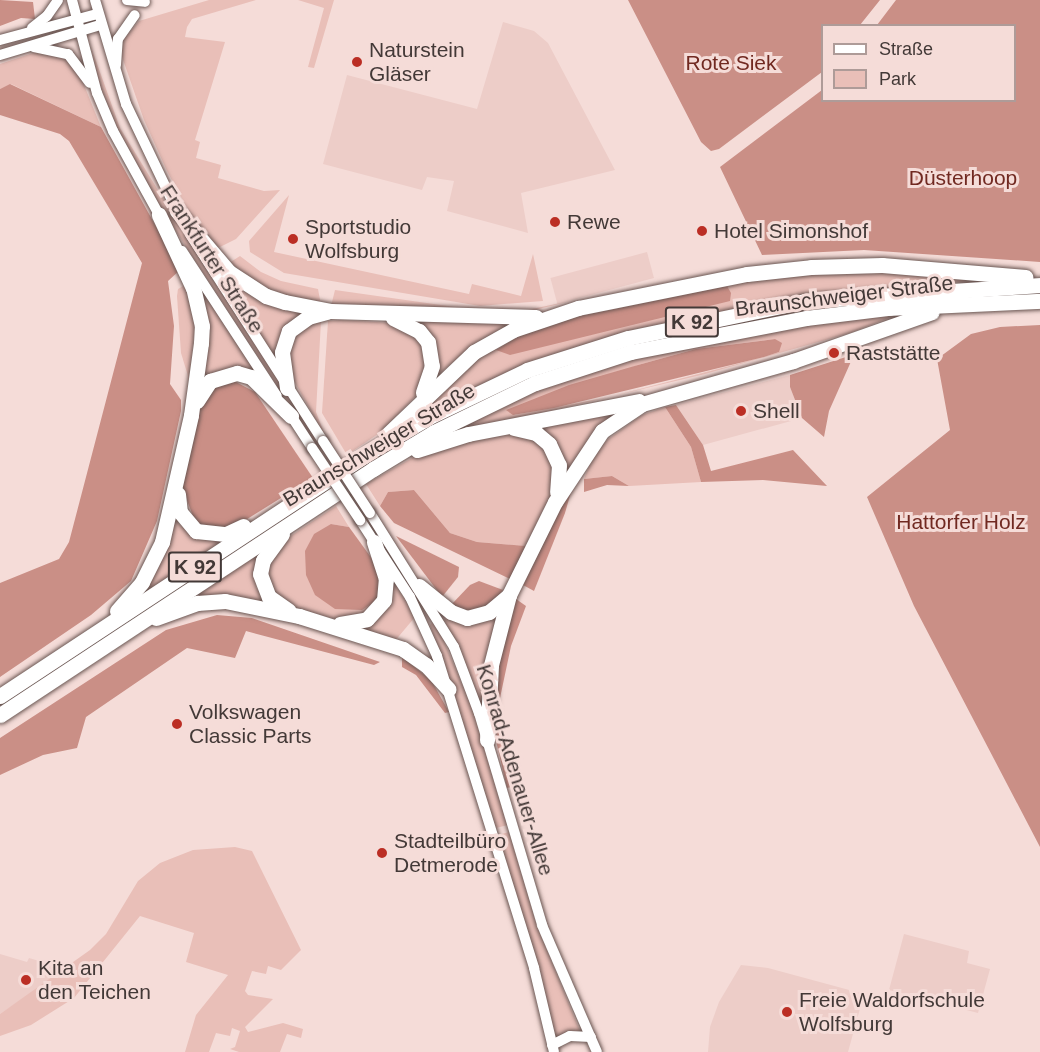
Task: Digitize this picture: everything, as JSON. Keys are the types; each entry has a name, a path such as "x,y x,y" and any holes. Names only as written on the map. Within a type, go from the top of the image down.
{"highway":[{"path":"177,211 230,272 252,288 285,302 331,311 502,319 548,316 695,283 811,267 882,265 1040,279"},
{"path":"103,627 142,582 154,562 177,482 191,415 202,326 194,288 159,215"},
{"name":"Braunschweiger Straße","path":"0,696 368,453 495,384 573,353 628,338 805,301 1040,285"},
{"name":"Braunschweiger Straße","path":"0,715 373,469 492,402 577,368 632,352 806,318 979,303 1040,301"},
{"path":"487,740 491,665 513,588 555,502 586,449 602,431 642,404 668,395 793,361 918,315 979,303"},
{"path":"287,388 282,352 289,331 308,317 331,311"},
{"path":"375,314 408,324 428,342 432,366 419,400"},
{"path":"368,453 419,400 474,352 548,316"},
{"path":"191,415 210,381 237,373 251,377 291,416"},
{"path":"373,469 438,442 668,395"},
{"path":"499,428 522,428 549,444 559,465 555,502"},
{"path":"177,482 180,512 187,523 212,536 226,534 287,505"},
{"path":"299,517 270,547 260,574 269,597 299,616"},
{"path":"327,624 357,623 382,605 386,579 374,542"},
{"path":"419,586 446,618 482,616 513,588"},
{"path":"134,626 197,603 216,602 299,616 392,644 413,655 448,689"}],"street":[{"path":"25,33 47,16 58,0"},
{"name":"Frankfurter Straße","path":"72,0 78,32 97,93 113,131 159,215 360,520"},
{"name":"Frankfurter Straße","path":"94,0 116,77 136,130 177,211 287,388 419,586"},
{"path":"127,0 145,2"},
{"path":"116,77 118,39 135,15"},
{"path":"0,40 76,19 99,20"},
{"path":"0,55 78,32 99,20"},
{"path":"28,46 68,54 97,93"},
{"name":"Konrad-Adenauer-Allee","path":"360,520 419,613 430,636 534,968 553,1048"},
{"name":"Konrad-Adenauer-Allee","path":"446,618 487,740 542,925 597,1052"},
{"path":"553,1048 570,1036 591,1037"}],"shaded area":[{"path":"503,22 534,31 548,43 615,170 521,193 528,233 447,211 454,181 427,177 422,190 323,164 347,75 477,109"},
{"path":"647,252 654,278 557,304 550,278"},
{"name":"Shell","path":"790,375 790,387 802,418 703,445 676,405"},
{"path":"904,934 969,951 967,963 990,969 978,1013 889,990"},
{"name":"Kita an den Teichen","path":"0,954 27,962 29,958 67,969 0,1014"},
{"name":"Freie Waldorfschule Wolfsburg","path":"741,965 768,968 864,994 848,1052 708,1052 710,1027 719,1002"}],"green space":[{"path":"0,0 33,2 35,19 21,18 0,26"},
{"path":"209,0 256,0 192,19 187,27 185,37 225,42 195,140 200,142 196,158 221,165 218,178 264,191 280,190 236,239 220,247 215,247 187,208 167,171 144,120 120,51 122,41 139,21"},
{"path":"298,0 334,0 314,68 308,67 324,8"},
{"name":"Rote Siek","path":"628,0 880,0 861,24 821,24 821,73 719,149 711,151 701,142"},
{"name":"Düsterhoop","path":"896,0 1040,0 1040,262 864,250 762,255 720,167 821,91 821,102 1016,102 1016,24 878,24"},
{"path":"91,47 120,128 208,272 319,443 316,445 151,193 117,129 99,83"},
{"path":"39,51 66,56 78,70 101,127 11,84 0,89 0,64"},
{"path":"10,84 101,127 180,270 168,281 174,326 170,384 181,400 181,411 157,521 131,581 91,615 0,677 0,583 59,559 69,542 142,263 69,141 60,134 0,115 0,89"},
{"path":"289,195 274,252 469,294 472,284 521,296 533,254 543,301 480,306 284,273 250,252 249,241"},
{"path":"240,256 261,272 281,281 318,289 321,305 269,292 229,263"},
{"path":"214,265 306,310 276,360"},
{"path":"882,271 969,281 805,296 627,331 524,365 412,421 441,386 495,345 550,321 699,287 811,274","holes":["730,300 526,349 510,355 612,308"]},
{"path":"185,285 195,325 189,379 181,353 177,296 178,289"},
{"path":"198,285 259,377 252,374 198,389"},
{"path":"727,286 731,293 730,301 510,355 496,350 526,332 560,320"},
{"path":"335,290 462,308 522,311 575,300 522,313 331,306"},
{"path":"899,314 850,333 705,374 613,396 779,352 775,339 696,349 638,365 513,415 608,397 437,438 540,388 634,358 806,324"},
{"path":"412,318 516,322 470,348 434,378"},
{"path":"311,321 321,321 316,412 326,438 288,370 289,342 294,333"},
{"path":"328,321 393,323 416,334 427,354 422,385 415,397 381,432 347,455 322,413"},
{"name":"Hattorfer Holz","path":"1040,325 1040,847 914,606 867,497 950,430 937,359 971,334 1000,327"},
{"path":"775,339 782,343 779,352 764,357 554,408 513,415 506,410 569,385 696,349"},
{"path":"849,356 853,357 829,411 824,437 802,418 790,387 790,375"},
{"path":"234,381 255,392 313,478 228,531 196,524 182,487 193,420 205,396 221,383"},
{"path":"631,405 597,429 567,474 554,441 533,427"},
{"path":"676,405 703,445 711,471 793,450 827,486 763,480 701,482 691,447 665,407"},
{"path":"665,407 691,447 701,482 629,486 612,476 584,479 592,458 607,440 642,415"},
{"path":"500,433 534,437 546,447 554,468 551,495 526,546 477,542 450,533 414,490 388,492 380,506 366,484 421,453"},
{"path":"612,476 629,486 607,485 584,492 584,479"},
{"path":"575,478 565,513 534,591 523,585"},
{"path":"414,490 450,533 477,542 526,546 510,579 394,523 380,506 388,492"},
{"path":"336,506 349,527 331,524 380,598 375,607 343,621 284,606 273,595 266,574 273,551 283,541"},
{"path":"175,514 179,524 197,539 225,541 133,601"},
{"path":"331,524 349,527 378,567 380,598 362,610 335,609 315,595 306,575 305,551 314,534"},
{"path":"396,536 459,567 458,577 442,597"},
{"path":"261,549 256,587 269,606 179,603"},
{"path":"392,578 415,617 394,642 357,628"},
{"path":"479,581 503,590 491,605 467,613 451,605 470,585"},
{"path":"516,599 526,606 511,646 500,698 501,728 515,786 507,788 493,728 495,666"},
{"path":"500,609 483,712 444,619"},
{"path":"217,615 252,618 380,662 374,665 246,631 235,658 187,648 86,717 77,748 43,755 0,775 0,738 166,630"},
{"path":"435,620 475,715 508,825 496,828 430,625"},
{"path":"402,657 431,680 449,712 445,713 416,675 402,667"},
{"path":"509,832 537,926 580,1031 556,1037 498,835"},
{"path":"235,847 252,851 301,950 281,970 268,966 266,974 252,971 245,991 248,995 273,999 245,1027 248,1032 283,1023 303,1029 301,1038 287,1034 280,1052 239,1052 230,1049 235,1047 240,1031 232,1028 230,1036 216,1033 209,1052 185,1052 196,1015 228,975 186,962 194,933 140,916 74,998 31,1025 0,1036 0,1014 90,950 106,934 138,881 160,863 193,850"}],"place":[{"name":"Naturstein Gläser","path":"357,62"},
{"name":"Rewe","path":"555,222"},
{"name":"Hotel Simonshof","path":"702,231"},
{"name":"Sportstudio Wolfsburg","path":"293,239"},
{"name":"Raststätte","path":"834,353"},
{"name":"Shell","path":"741,411"},
{"name":"Volkswagen Classic Parts","path":"177,724"},
{"name":"Stadteilbüro Detmerode","path":"382,853"},
{"name":"Kita an den Teichen","path":"26,980"},
{"name":"Freie Waldorfschule Wolfsburg","path":"787,1012"}]}
